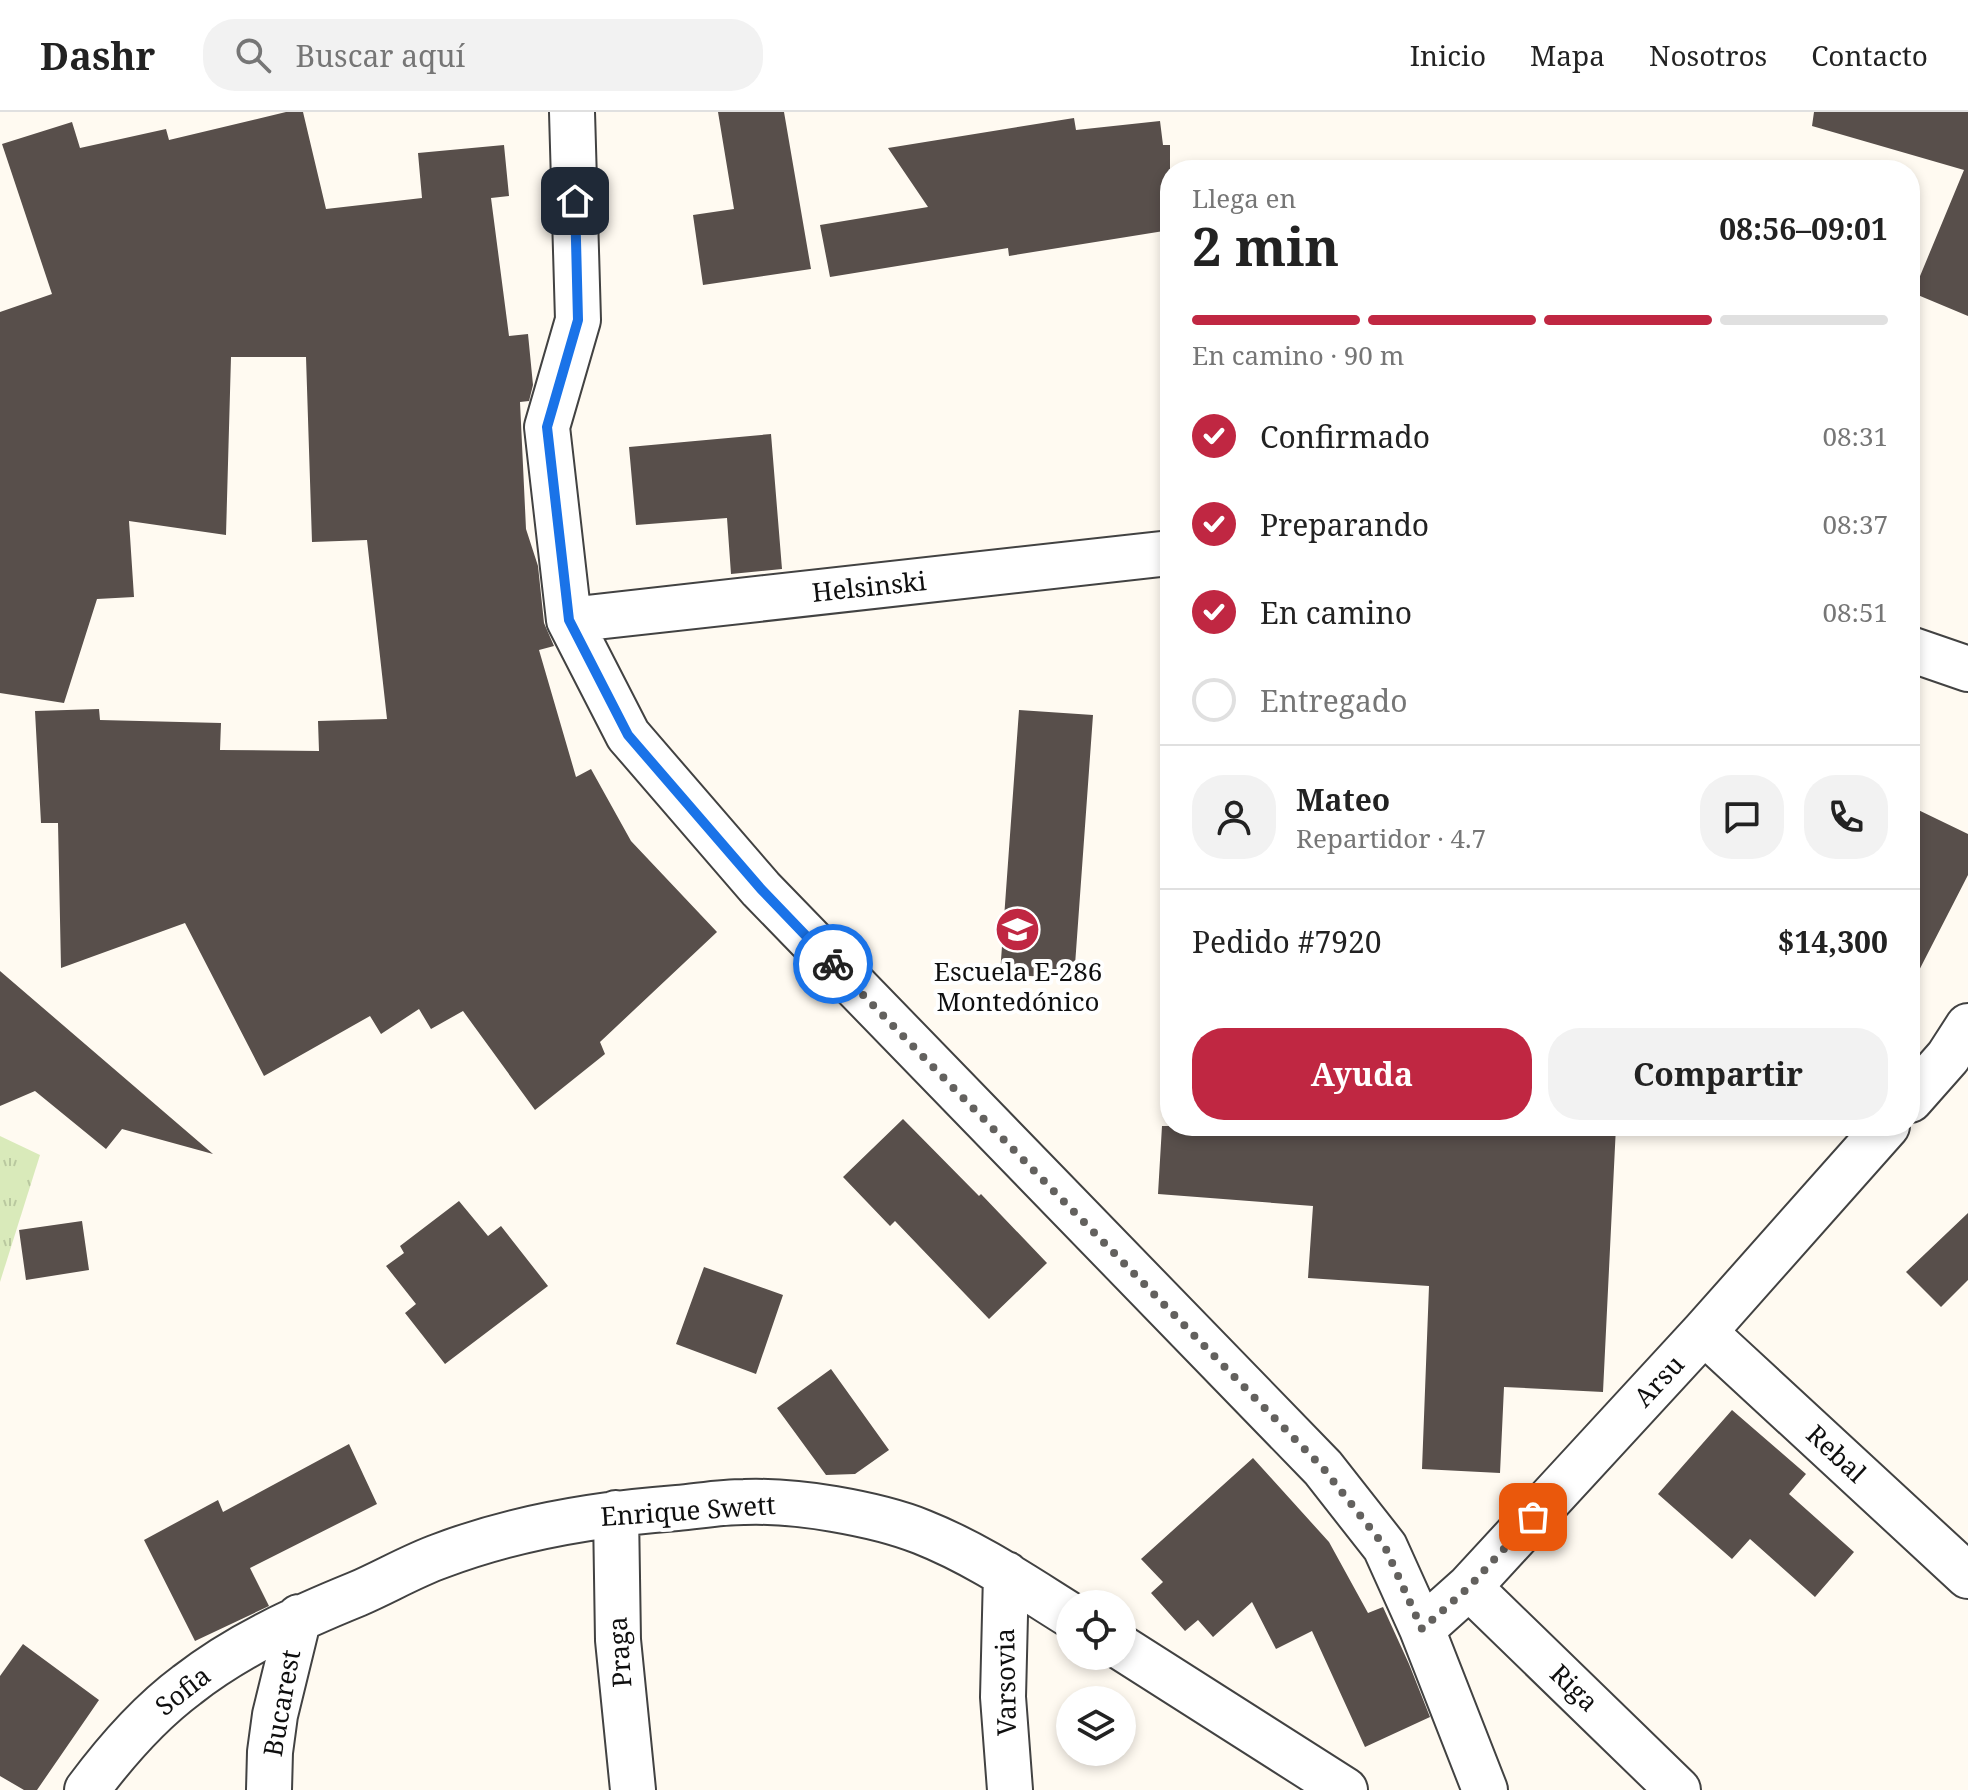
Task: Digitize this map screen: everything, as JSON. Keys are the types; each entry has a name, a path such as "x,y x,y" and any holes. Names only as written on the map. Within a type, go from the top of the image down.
{"street":[{"path":"572,112 578,320 547,427 569,620 628,735 761,889 1323,1468 1385,1547 1422,1629 1485,1790"},
{"name":"Helsinski","path":"569,620 1160,554"},
{"path":"1920,652 1968,669"},
{"path":"1920,1091 1961,1053"},
{"name":"Arsu","path":"1422,1629 1469,1587 1704,1332 1878,1136"},
{"name":"Rebal","path":"1704,1332 1968,1576"},
{"name":"Enrique Swett","path":"299,1617 439,1556 506,1535 616,1513 744,1502 833,1509 921,1531 1006,1574 1056,1606"},
{"name":"Praga","path":"616,1513 618,1640 633,1790"},
{"name":"Varsovia","path":"1006,1574 1003,1697 1010,1790"},
{"name":"Riga","path":"1469,1587 1678,1790"},
{"name":"Sofia","path":"87,1790 111,1758 187,1684 299,1617"},
{"name":"Bucarest","path":"269,1790 275,1715 299,1617"},
{"path":"1136,1657 1345,1790"}],"green space":[{"path":"0,1136 40,1155 0,1282"}],"building":[{"path":"286,112 303,112 326,209 422,198 418,153 504,145 509,196 491,198 509,336 528,334 533,385 529,401 520,402 526,529 538,566 544,623 554,646 539,650 576,777 591,769 631,841 717,932 600,1042 605,1054 535,1110 463,1011 431,1029 419,1009 381,1034 370,1016 264,1076 185,923 61,968 58,823 41,823 35,711 99,709 100,720 221,723 220,750 319,751 318,721 387,719 367,540 312,542 306,357 231,357 226,535 129,521 134,597 97,599 64,703 0,693 0,312 52,294 2,144 72,122 80,148 166,129 169,140"},
{"path":"718,112 784,112 811,269 703,285 693,215 734,209"},
{"path":"1814,112 1968,112 1968,316 1920,296 1920,276 1964,170 1812,126"},
{"path":"1074,118 1076,130 1160,121 1163,145 1170,145 1170,160 1160,160 1160,232 1009,256 1008,248 830,277 820,225 928,207 888,148"},
{"path":"771,434 782,569 731,574 727,518 636,525 629,447"},
{"path":"1019,710 1093,715 1074,979 1000,974"},
{"path":"1920,811 1968,834 1968,875 1920,969"},
{"path":"0,971 213,1154 122,1129 106,1149 35,1091 0,1106"},
{"path":"903,1119 1047,1263 989,1319 895,1221 890,1226 843,1177"},
{"path":"1161,1136 1616,1136 1603,1392 1504,1387 1500,1473 1422,1469 1429,1286 1308,1278 1313,1206 1158,1194"},
{"path":"459,1201 488,1236 501,1226 548,1286 445,1364 405,1313 416,1304 386,1266 404,1253 400,1246"},
{"path":"1968,1213 1968,1280 1941,1307 1906,1272"},
{"path":"82,1221 89,1270 26,1280 19,1230"},
{"path":"704,1267 783,1295 756,1374 676,1344"},
{"path":"831,1369 889,1450 855,1474 826,1475 777,1408"},
{"path":"1732,1410 1806,1474 1789,1494 1854,1552 1815,1597 1750,1539 1732,1559 1658,1494"},
{"path":"349,1444 377,1504 250,1568 269,1606 195,1641 144,1540 218,1500 223,1512"},
{"path":"1253,1458 1329,1542 1368,1613 1383,1607 1430,1717 1365,1747 1312,1631 1276,1649 1252,1602 1213,1637 1198,1620 1185,1631 1151,1593 1163,1582 1141,1559"},
{"path":"23,1644 99,1700 37,1790 24,1790 0,1776 0,1676"}],"way so far":[{"path":"833,964 1323,1468 1385,1547 1422,1629 1469,1587 1533,1517"}],"place":[{"name":"Escuela E-286 Montedónico","path":"1018,929"}],"route":[{"path":"575,201 578,320 547,427 569,620 628,735 761,889 833,964"}]}
